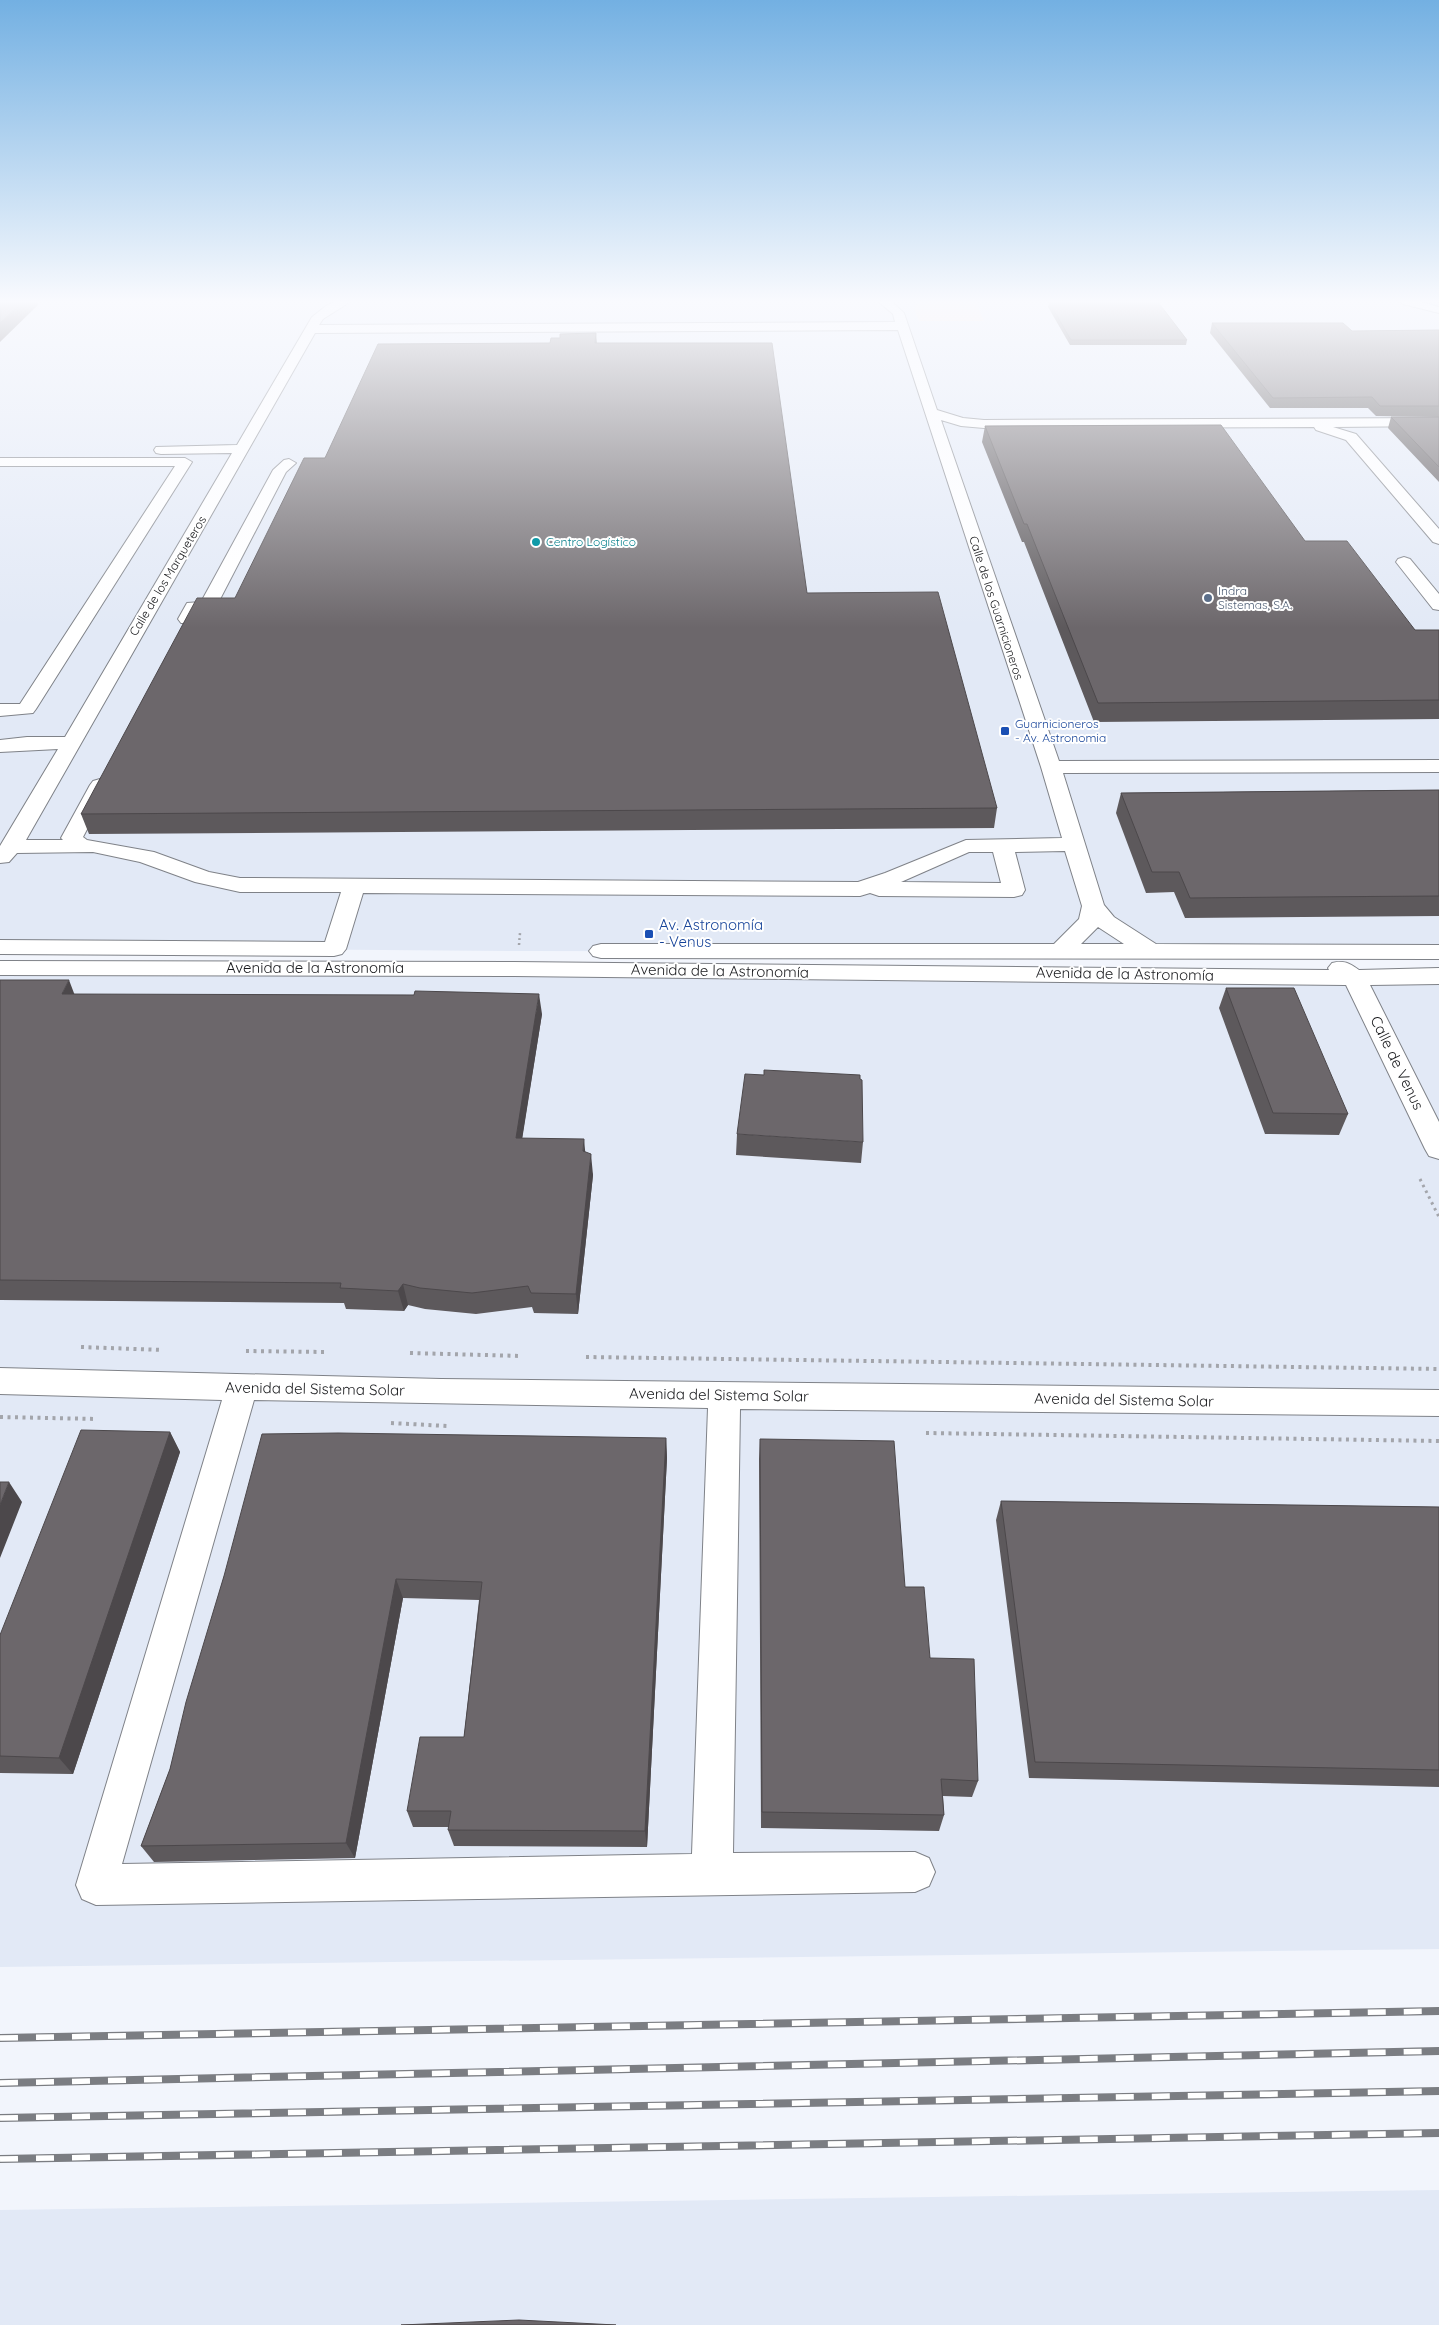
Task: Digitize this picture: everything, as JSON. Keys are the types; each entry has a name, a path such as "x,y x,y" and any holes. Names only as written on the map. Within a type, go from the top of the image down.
{"street":[{"name":"Calle de los Marqueteros","path":"5,852 71,743 265,410"},
{"path":"932,412 961,422 984,424 1439,422"},
{"name":"Calle de los Guarnicioneros","path":"932,412 1051,767 1093,906 1106,922 1186,975"},
{"path":"1289,422 1319,426 1351,437 1439,539"},
{"path":"1351,437 1351,432 1376,422"},
{"path":"941,439 964,428 984,424"},
{"path":"0,451 241,452"},
{"path":"0,462 181,461 188,456 241,452"},
{"path":"27,743 15,735 28,715 26,710 185,462 181,461"},
{"path":"180,632 193,607 207,607 280,470 299,462"},
{"path":"1404,562 1439,605"},
{"path":"0,710 26,710"},
{"path":"0,746 27,743 71,743"},
{"path":"1051,767 1439,766"},
{"path":"82,846 72,838 108,770"},
{"path":"5,852 93,846 146,858 203,877 240,885 1014,890 1002,844"},
{"path":"860,889 893,878 966,846 1074,844"},
{"path":"334,949 354,886"},
{"path":"1060,952 1090,921 1093,906"},
{"name":"Avenida de la Astronomía","path":"4,944 334,949 1439,952"},
{"path":"1301,952 1337,966 1354,978 1357,970 1370,962 1400,952"},
{"name":"Avenida de la Astronomía","path":"0,968 514,969 1354,978 1439,976"},
{"name":"Calle de Venus","path":"1354,978 1439,1149"},
{"name":"Avenida del Sistema Solar","path":"0,1381 724,1395 1439,1403"},
{"path":"242,1387 96,1885 915,1872"},
{"path":"712,1874 724,1395"}],"path":[{"path":"1420,1179 1439,1217"},
{"path":"81,1347 163,1350"},
{"path":"246,1351 326,1352"},
{"path":"410,1353 522,1356"},
{"path":"586,1357 1439,1370"},
{"path":"0,1417 97,1419"},
{"path":"391,1424 447,1426"},
{"path":"926,1432 1439,1441"}],"shaded area":[{"path":"0,410 1439,410 1439,952 518,951 0,947"},
{"path":"0,968 1439,976 1439,1949 0,1967"},
{"path":"1439,2190 1439,2325 0,2325 0,2210"}],"building":[{"name":"Centro Logístico","path":"347,410 781,410 807,593 938,592 997,808 81,814 197,598 235,598 304,458 325,458"},
{"path":"1391,417 1439,417 1439,467"},
{"path":"1221,425 1305,541 1347,541 1415,630 1439,630 1439,700 1098,703 1027,524 1024,524 985,426"},
{"path":"1439,790 1439,896 1190,898 1179,872 1152,872 1121,793"},
{"path":"0,980 69,980 62,994 414,995 415,991 539,994 516,1138 584,1139 583,1151 591,1154 576,1294 531,1293 528,1286 472,1293 420,1288 403,1284 398,1291 340,1288 341,1283 0,1280"},
{"path":"1226,988 1294,988 1348,1114 1273,1113"},
{"path":"764,1070 860,1075 862,1080 863,1142 737,1134 745,1074 764,1075"},
{"path":"81,1430 170,1432 59,1758 0,1756 0,1635"},
{"path":"338,1433 666,1438 645,1831 448,1830 451,1811 407,1811 420,1737 464,1737 482,1582 396,1579 346,1843 141,1846 170,1769 186,1702 224,1576 262,1434"},
{"path":"760,1439 894,1441 905,1587 924,1587 930,1658 974,1659 978,1781 941,1779 944,1815 762,1812"},
{"path":"0,1482 9,1482 0,1505"},
{"path":"1001,1501 1439,1507 1439,1770 1035,1762"},
{"path":"519,2320 616,2325 401,2325"}],"railway":[{"path":"0,2038 1439,2011"},
{"path":"0,2083 1439,2051"},
{"path":"0,2118 1439,2091"},
{"path":"0,2159 1439,2133"}],"place":[{"name":"Centro Logístico","path":"536,542"},
{"name":"Indra Sistemas, S.A.","path":"1208,598"},
{"name":"Guarnicioneros - Av. Astronomia","path":"1005,731"},
{"name":"Av. Astronomía - Venus","path":"649,934"}]}
